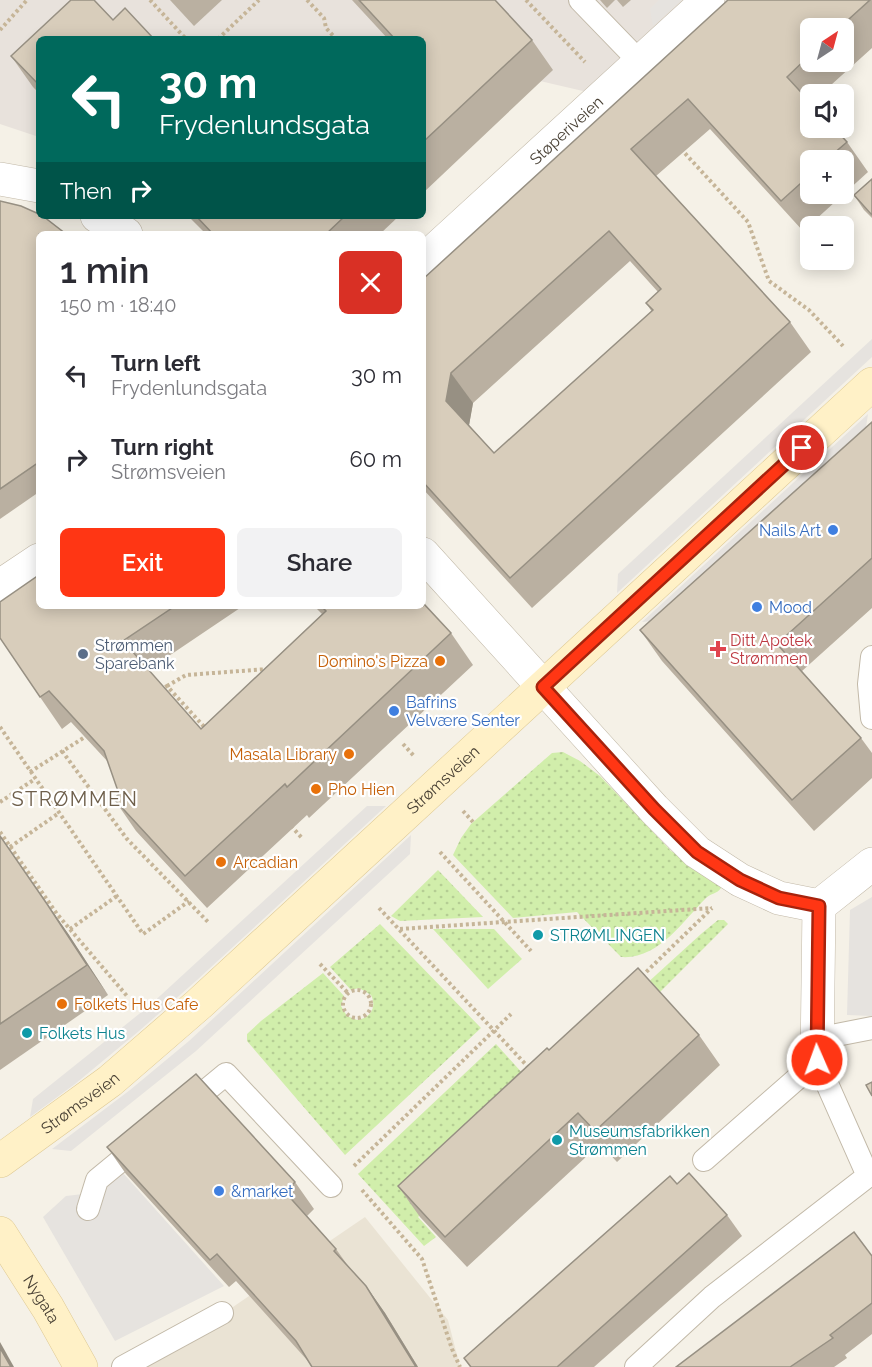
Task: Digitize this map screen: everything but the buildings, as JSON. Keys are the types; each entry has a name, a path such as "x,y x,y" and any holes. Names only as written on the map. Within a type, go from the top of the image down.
{"main road":[{"name":"Strømsveien","path":"0,1161 110,1081 200,1004 872,384"},
{"name":"Nygata","path":"0,1233 48,1308 81,1367"}],"street":[{"name":"Støperiveien","path":"426,258 708,0"},
{"path":"0,179 36,185"},
{"path":"426,557 654,809 697,852 740,880 779,898 819,906 872,864"},
{"path":"0,586 36,562"},
{"path":"817,1050 819,906"}],"lane":[{"path":"580,0 640,62"},
{"path":"872,657 869,684 872,718"},
{"path":"704,1160 817,1050 872,1028"},
{"path":"636,1367 712,1297 868,1176 817,1050"},
{"path":"88,1209 97,1180 226,1074 339,1180"},
{"path":"123,1367 222,1313"}],"path":[{"path":"0,30 27,0"},
{"path":"150,0 183,36"},
{"path":"221,36 259,0"},
{"path":"307,0 324,18 326,28 333,36"},
{"path":"526,0 588,65"},
{"path":"677,146 748,222 770,281 809,310 843,346"},
{"path":"260,677 276,662"},
{"path":"157,692 186,675 268,669"},
{"path":"167,686 207,730 215,723"},
{"path":"0,727 143,934 189,901"},
{"path":"30,772 90,734"},
{"path":"403,744 416,758"},
{"path":"62,751 128,839 209,923"},
{"path":"0,802 35,778"},
{"path":"460,808 473,822"},
{"path":"10,847 59,813"},
{"path":"286,820 302,838"},
{"path":"0,832 57,914 127,996"},
{"path":"440,852 531,951"},
{"path":"70,930 117,896"},
{"path":"639,978 718,903"},
{"path":"379,908 531,1070"},
{"path":"400,929 712,908"},
{"path":"320,964 348,993"},
{"path":"358,990 367,993 372,1003 366,1016 354,1018 345,1012 343,1002 348,993 358,990"},
{"path":"339,1180 511,1014"},
{"path":"422,1258 460,1367"}],"shaded area":[{"path":"0,0 771,0 600,95 476,66 426,41 426,36 36,36 36,136 0,124"},
{"path":"659,0 682,0 653,26 650,9"},
{"path":"872,339 872,357 617,593 618,574"},
{"path":"868,414 865,434 653,621 642,622"},
{"path":"367,806 386,806 139,1031 75,1084 30,1117 33,1099 149,1006"},
{"path":"411,835 410,854 196,1051 71,1151 52,1149 130,1090 189,1041"},
{"path":"872,897 872,1016 847,1015 850,910"},
{"path":"122,1172 224,1286 115,1341 43,1217 66,1196 100,1192"},
{"path":"365,1217 448,1320 460,1367 145,1367"}],"green space":[{"path":"563,752 600,776 671,851 720,885 721,888 706,898 679,928 647,952 621,957 577,912 513,918 453,855 471,824 552,753"},
{"path":"438,870 483,917 400,921 391,916"},
{"path":"718,920 724,920 728,924 656,996 645,985"},
{"path":"380,924 481,1028 345,1155 247,1041 247,1034 323,973 344,996 341,1006 347,1016 357,1020 366,1017 373,1008 371,995 359,988 351,990 330,967"},
{"path":"433,929 494,929 522,959 488,989"},
{"path":"496,1044 543,1096 418,1217 436,1237 424,1246 358,1174"}],"place":[{"name":"Nails Art","path":"833,530"},
{"name":"Mood","path":"757,607"},
{"name":"Ditt Apotek Strømmen","path":"718,649"},
{"name":"Strømmen Sparebank","path":"83,654"},
{"name":"Domino's Pizza","path":"440,661"},
{"name":"Bafrins Velvære Senter","path":"394,711"},
{"name":"Masala Library","path":"349,754"},
{"name":"Pho Hien","path":"316,789"},
{"name":"Arcadian","path":"221,862"},
{"name":"STRØMLINGEN","path":"538,935"},
{"name":"Folkets Hus Cafe","path":"62,1004"},
{"name":"Folkets Hus","path":"27,1033"},
{"name":"Museumsfabrikken Strømmen","path":"557,1140"},
{"name":"&market","path":"219,1191"}],"district":[{"name":"STRØMMEN","path":"75,799"}],"route":[{"path":"802,448 543,687 654,809 697,852 740,880 779,898 819,906 817,1060"}]}
